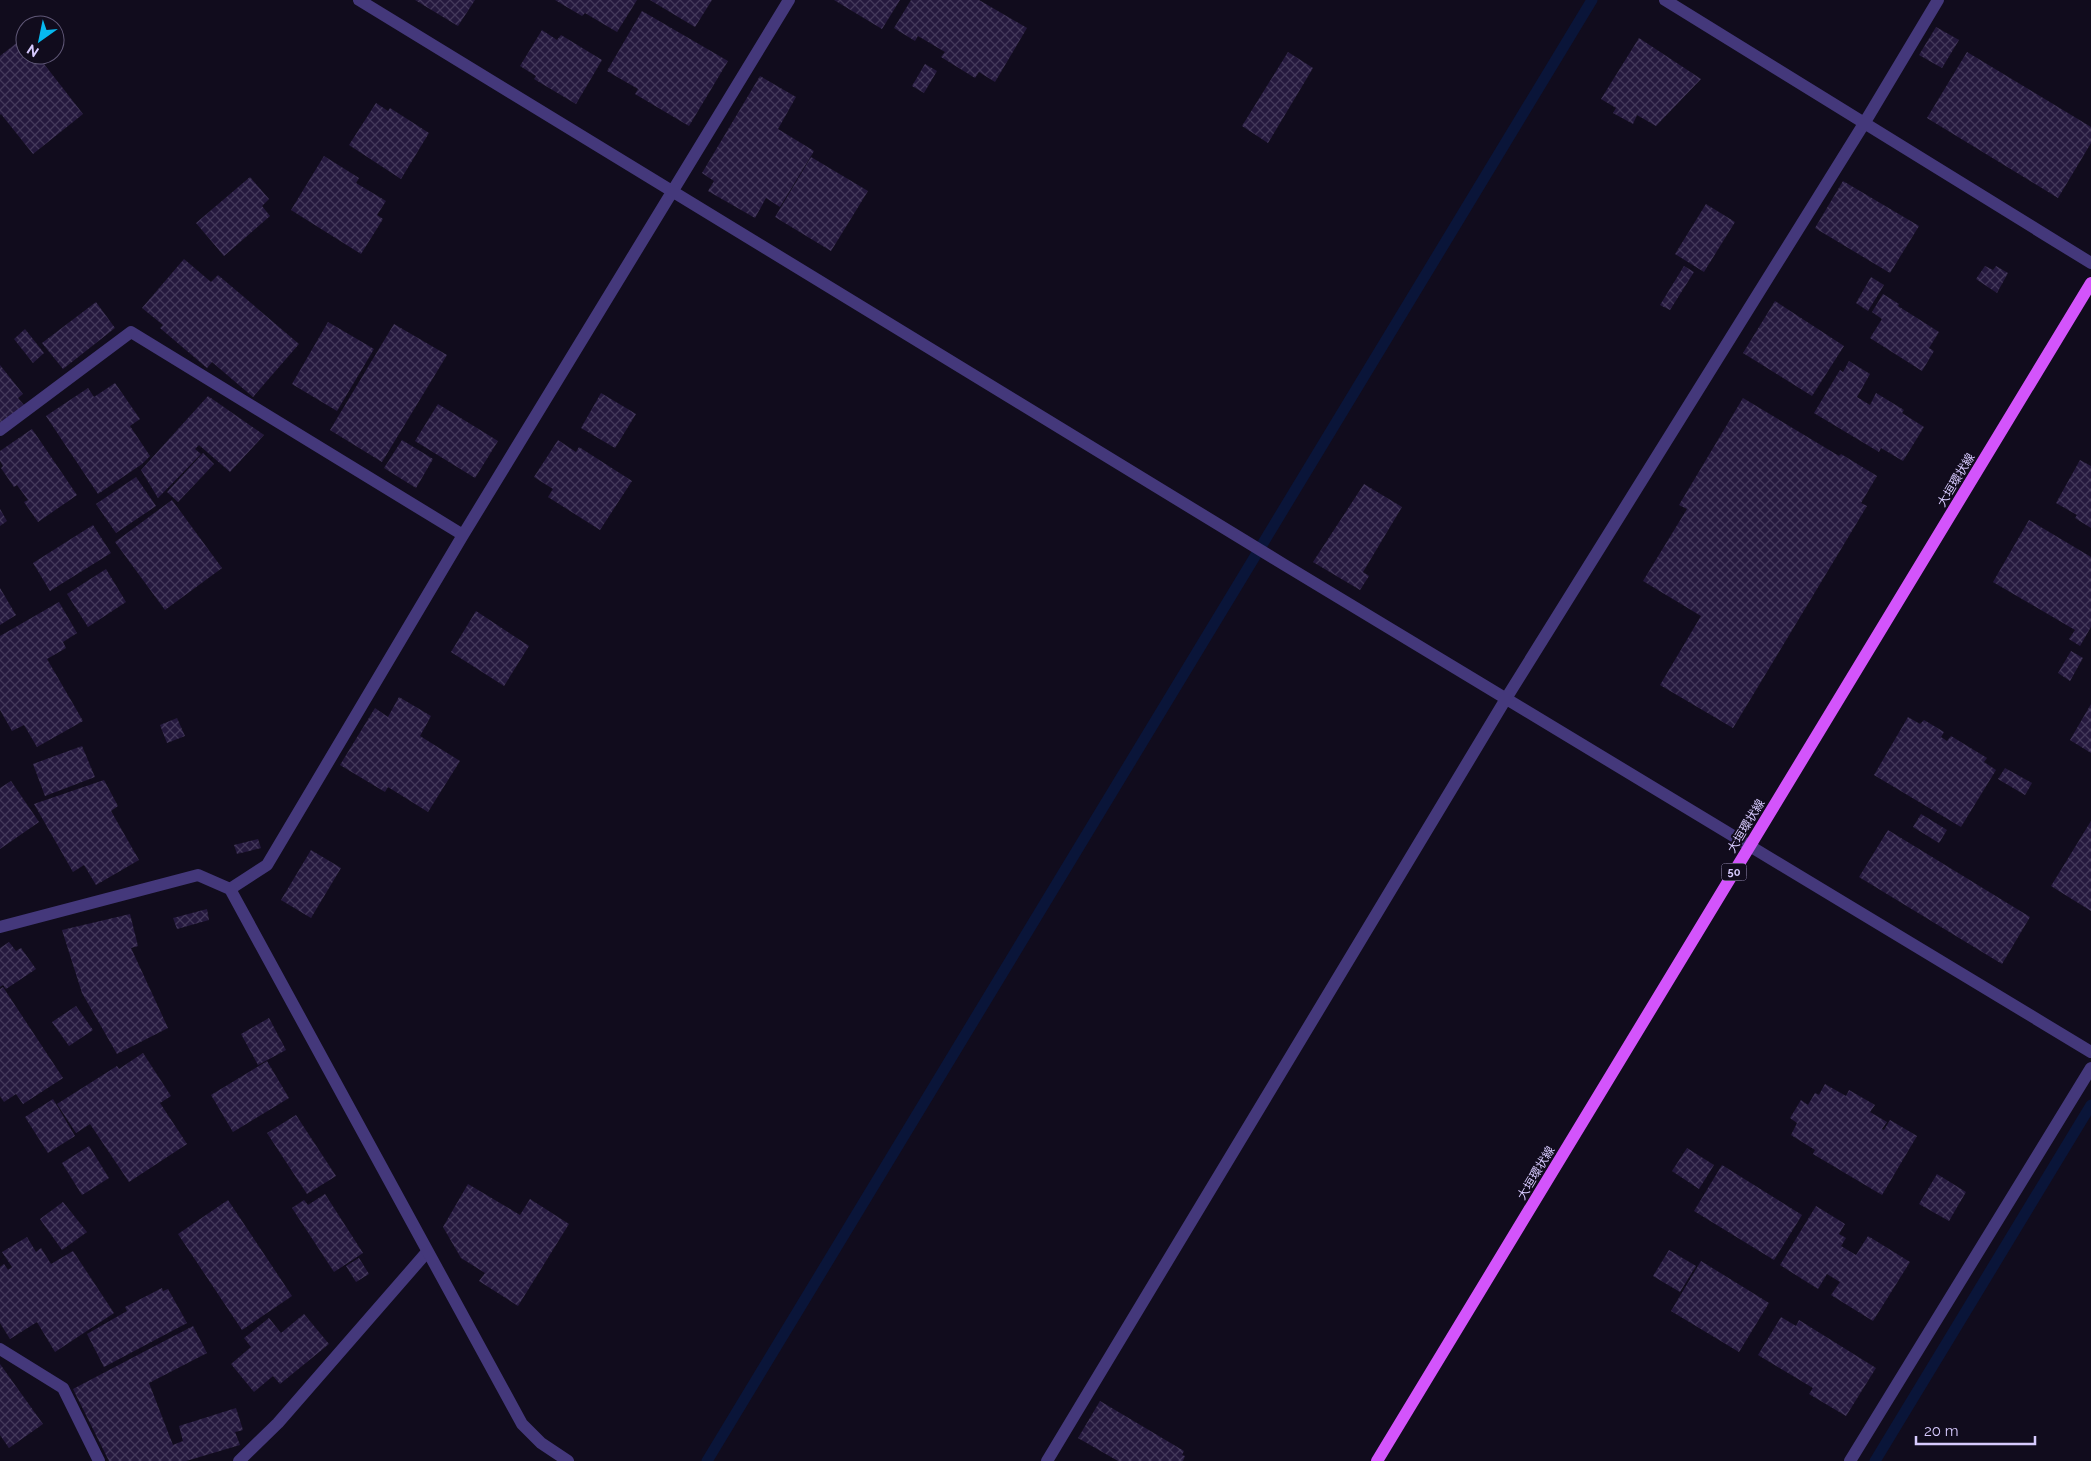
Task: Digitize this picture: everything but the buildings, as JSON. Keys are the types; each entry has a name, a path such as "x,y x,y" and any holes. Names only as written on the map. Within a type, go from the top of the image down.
{"main road":[{"name":"大垣環状線","path":"1378,1461 2091,283"}],"street":[{"path":"359,0 1283,564 1507,697 2091,1052"},
{"path":"230,889 267,865 463,535 789,0"},
{"path":"1664,0 1865,122 2091,263"},
{"path":"1046,1461 1507,697 1865,122 1938,0"},
{"path":"0,430 131,332 463,535"},
{"path":"0,926 198,875 230,889 522,1424 541,1443 568,1461"},
{"path":"1850,1461 2091,1068"},
{"path":"238,1461 278,1423 427,1252"},
{"path":"0,1349 63,1388 99,1461"}],"waterway":[{"path":"707,1461 1592,0"},
{"path":"1875,1461 2091,1105"}]}
